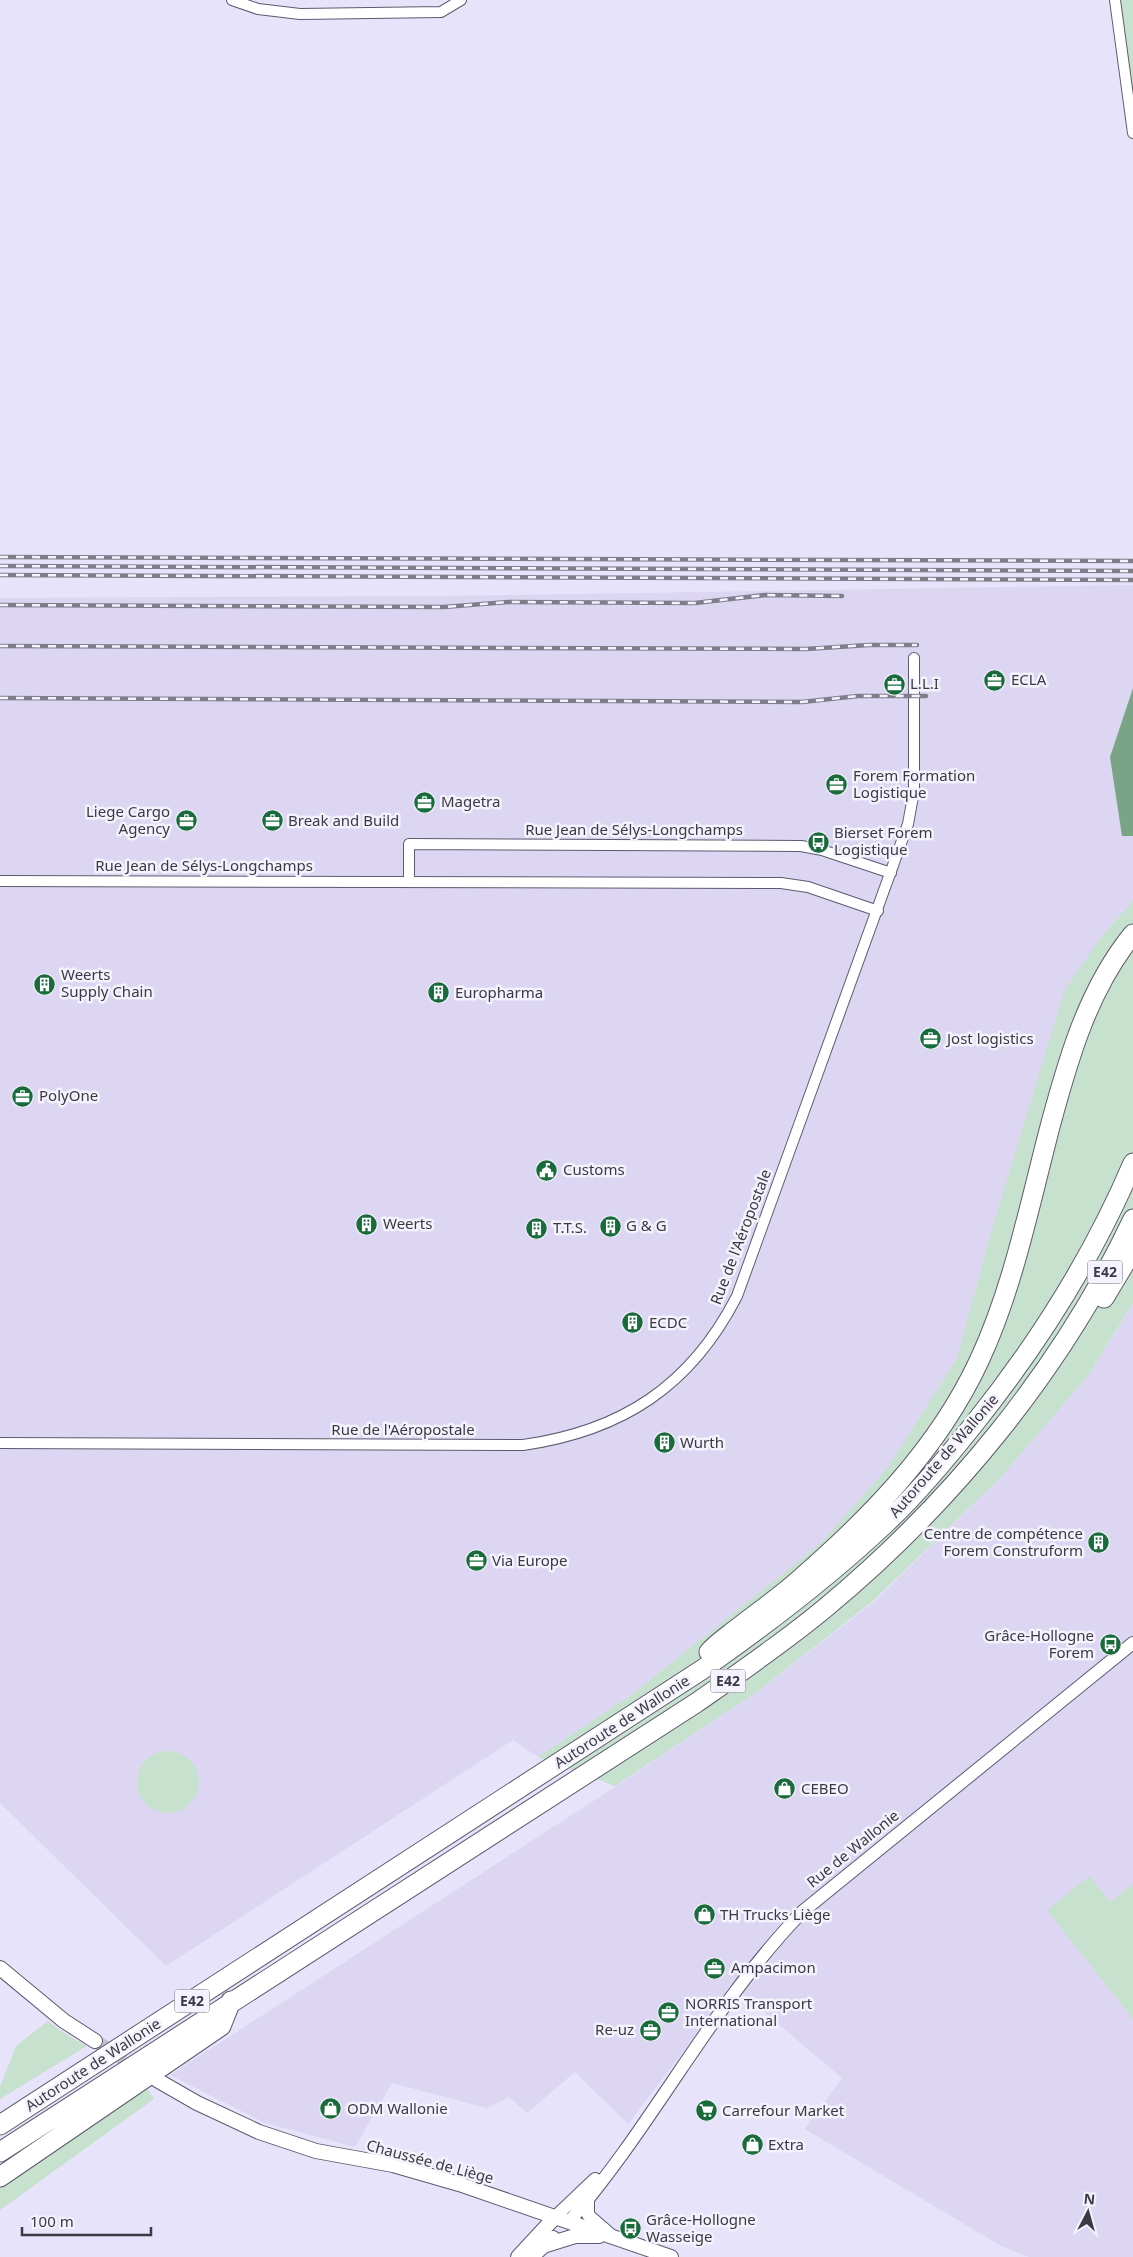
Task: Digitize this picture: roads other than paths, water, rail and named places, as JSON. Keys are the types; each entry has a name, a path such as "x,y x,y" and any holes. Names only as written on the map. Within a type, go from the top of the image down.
{"highway":[{"path":"703,1670 709,1650 792,1586 851,1532 903,1479 938,1434 958,1400 979,1361 1001,1306 1076,1039 1107,974 1133,934"},
{"name":"Autoroute de Wallonie","path":"0,2125 703,1670 809,1591 887,1522 958,1444 1026,1357 1055,1312 1105,1222 1133,1163"},
{"name":"Autoroute de Wallonie","path":"0,2152 231,2001 696,1703 761,1658 824,1609 903,1537 976,1458 1012,1413 1074,1324 1133,1219"},
{"path":"1074,1324 1106,1296 1133,1250"},
{"path":"0,2177 221,2026 231,2001"},
{"path":"0,2116 22,2111"}],"main road":[{"path":"0,1968 64,2021 95,2041"},
{"name":"Chaussée de Liège","path":"157,2080 204,2107 259,2132 316,2151 407,2169 524,2206 671,2257"},
{"path":"524,2206 534,2226 530,2251"},
{"path":"530,2251 555,2217"},
{"path":"546,2245 569,2222"},
{"path":"518,2257 546,2245 575,2236 613,2237"}],"street":[{"path":"232,0 258,9 288,14 441,12 461,0"},
{"path":"1115,0 1133,132"},
{"name":"Rue de l'Aéropostale","path":"0,1443 523,1445 552,1441 587,1432 623,1416 655,1396 677,1378 703,1350 724,1321 740,1286 891,873 912,808 914,658"},
{"name":"Rue Jean de Sélys-Longchamps","path":"409,881 409,844 801,846 822,850 891,873"},
{"name":"Rue Jean de Sélys-Longchamps","path":"0,882 409,881 780,883 808,887 878,911"},
{"name":"Rue de Wallonie","path":"569,2222 648,2120 734,1993 772,1945 802,1912 1133,1643"},
{"name":"Rue de Wallonie","path":"555,2217 624,2151"},
{"path":"588,2198 588,2215 613,2237"}],"tunnel":[{"path":"95,2041 141,2070"}],"railway":[{"path":"0,557 1133,561"},
{"path":"0,566 1133,571"},
{"path":"0,575 1133,580"},
{"path":"0,605 444,607 508,602 695,603 765,595 842,596"},
{"path":"0,646 806,649 869,645 917,645"},
{"path":"0,698 802,702 858,696 926,696"}],"place":[{"name":"ECLA","path":"995,680"},
{"name":"L.L.I","path":"894,684"},
{"name":"Forem Formation Logistique","path":"837,785"},
{"name":"Magetra","path":"425,802"},
{"name":"Liege Cargo Agency","path":"186,821"},
{"name":"Break and Build","path":"272,821"},
{"name":"Bierset Forem Logistique","path":"818,842"},
{"name":"Weerts Supply Chain","path":"45,984"},
{"name":"Europharma","path":"439,993"},
{"name":"Jost logistics","path":"931,1039"},
{"name":"PolyOne","path":"23,1096"},
{"name":"Customs","path":"547,1170"},
{"name":"Weerts","path":"367,1224"},
{"name":"G & G","path":"610,1226"},
{"name":"T.T.S.","path":"537,1228"},
{"name":"ECDC","path":"633,1323"},
{"name":"Wurth","path":"664,1443"},
{"name":"Centre de compétence Forem Construform","path":"1099,1543"},
{"name":"Via Europe","path":"476,1561"},
{"name":"Grâce-Hollogne Forem","path":"1110,1645"},
{"name":"CEBEO","path":"785,1789"},
{"name":"TH Trucks Liège","path":"704,1915"},
{"name":"Ampacimon","path":"715,1968"},
{"name":"NORRIS Transport International","path":"669,2013"},
{"name":"Re-uz","path":"650,2030"},
{"name":"ODM Wallonie","path":"331,2109"},
{"name":"Carrefour Market","path":"706,2111"},
{"name":"Extra","path":"752,2145"},
{"name":"Grâce-Hollogne Wasseige","path":"630,2229"}]}
